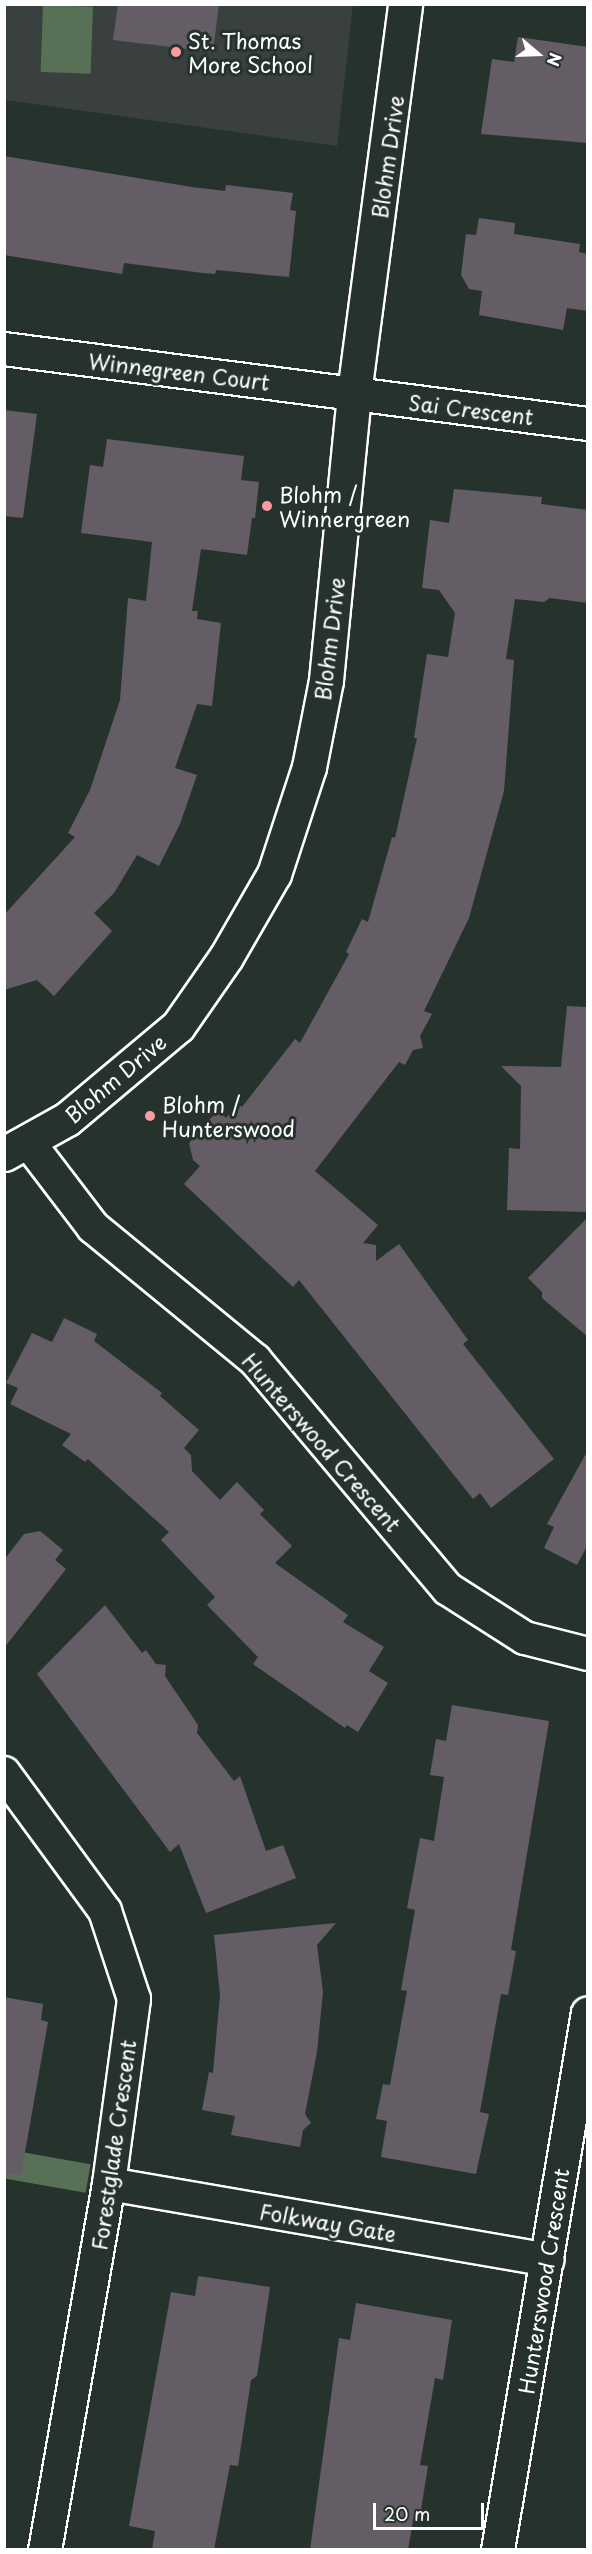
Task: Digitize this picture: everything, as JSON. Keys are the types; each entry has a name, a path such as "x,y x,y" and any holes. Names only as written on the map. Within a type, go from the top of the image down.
{"street":[{"name":"Blohm Drive","path":"17,1148 67,1119 178,1026 226,957 274,874 309,767 326,680 354,393 405,4"},
{"name":"Winnegreen Court","path":"4,349 354,393"},
{"name":"Sai Crescent","path":"354,393 588,424"},
{"name":"Hunterswood Crescent","path":"17,1148 93,1227 255,1360 448,1589 525,1638 588,1654"},
{"name":"Forestglade Crescent","path":"4,1773 105,1911 134,1999 109,2184 45,2550"},
{"name":"Hunterswood Crescent","path":"498,2550 588,2013"},
{"name":"Folkway Gate","path":"109,2184 547,2260"}],"shaded area":[{"name":"St. Thomas More School","path":"5,5 353,5 337,146 5,100"}],"green space":[{"path":"43,5 93,7 91,74 41,72"},
{"path":"4,2149 91,2164 86,2193 4,2178"}],"building":[{"path":"118,4 219,4 213,52 113,40"},
{"path":"518,37 588,47 588,143 481,134 492,59 514,62"},
{"path":"4,156 192,187 225,191 226,185 293,193 290,210 296,211 289,277 216,270 215,274 203,273 124,263 122,274 4,255"},
{"path":"479,218 515,223 514,234 580,244 579,252 588,254 588,311 567,308 563,330 479,315 482,291 469,289 461,275 466,234 476,235"},
{"path":"4,410 37,414 23,518 4,516"},
{"path":"107,439 244,456 241,480 259,482 255,518 252,518 247,555 201,549 192,611 198,611 197,619 221,623 212,706 197,704 175,768 197,775 180,824 159,866 137,855 114,893 94,913 112,931 54,996 37,980 4,990 4,915 75,837 68,833 90,790 120,700 128,598 146,601 152,542 81,533 90,465 103,467"},
{"path":"454,489 542,497 541,504 588,510 588,603 550,598 544,602 515,599 506,659 514,660 504,791 469,918 424,1011 432,1014 420,1036 423,1048 413,1050 405,1065 399,1062 315,1171 378,1225 363,1243 376,1245 376,1261 399,1244 468,1340 463,1344 554,1459 491,1508 480,1493 473,1499 299,1280 293,1287 184,1184 200,1166 193,1160 189,1143 218,1110 226,1118 238,1104 242,1107 295,1039 300,1043 349,954 346,952 362,919 368,922 392,837 395,838 417,738 414,738 427,654 448,657 455,613 439,590 422,588 430,520 449,523"},
{"path":"567,1006 588,1007 586,1212 507,1210 509,1148 520,1149 521,1086 501,1066 561,1067"},
{"path":"588,1217 588,1337 542,1298 542,1292 528,1278"},
{"path":"64,1318 97,1334 94,1341 162,1393 160,1396 199,1430 184,1448 191,1455 192,1471 220,1500 237,1482 264,1510 260,1514 292,1546 275,1563 348,1615 343,1622 384,1647 369,1671 388,1683 358,1732 347,1725 345,1728 253,1664 258,1657 207,1605 215,1597 161,1540 169,1532 88,1459 85,1462 62,1445 71,1434 10,1404 18,1388 6,1383 32,1333 52,1342"},
{"path":"588,1450 588,1544 577,1565 544,1548 554,1527 547,1524"},
{"path":"40,1531 63,1550 55,1560 66,1569 4,1648 4,1560 24,1534"},
{"path":"105,1605 142,1653 146,1650 156,1664 166,1665 165,1676 198,1725 197,1733 234,1781 240,1776 266,1851 283,1845 296,1878 206,1913 179,1844 170,1852 37,1674"},
{"path":"452,1705 549,1721 511,1950 516,1951 508,1995 501,1994 480,2112 489,2114 476,2174 381,2157 387,2121 376,2119 383,2084 390,2085 407,1991 401,1990 415,1910 407,1908 420,1838 434,1841 444,1777 430,1775 436,1739 446,1741"},
{"path":"336,1923 317,1945 323,1992 317,2052 305,2114 311,2123 303,2130 300,2147 231,2135 235,2116 202,2110 209,2072 213,2073 220,1995 214,1935"},
{"path":"4,1997 43,2004 41,2020 48,2022 21,2175 4,2174"},
{"path":"198,2276 270,2287 257,2376 251,2380 238,2466 230,2465 214,2550 152,2550 155,2531 129,2526 171,2292 195,2296"},
{"path":"356,2303 452,2320 443,2380 435,2378 420,2465 428,2466 421,2510 415,2509 408,2550 310,2550 339,2338 350,2340"}],"place":[{"name":"St. Thomas More School","path":"176,52"},
{"name":"Blohm / Winnergreen","path":"267,506"},
{"name":"Blohm / Hunterswood","path":"150,1116"}]}
